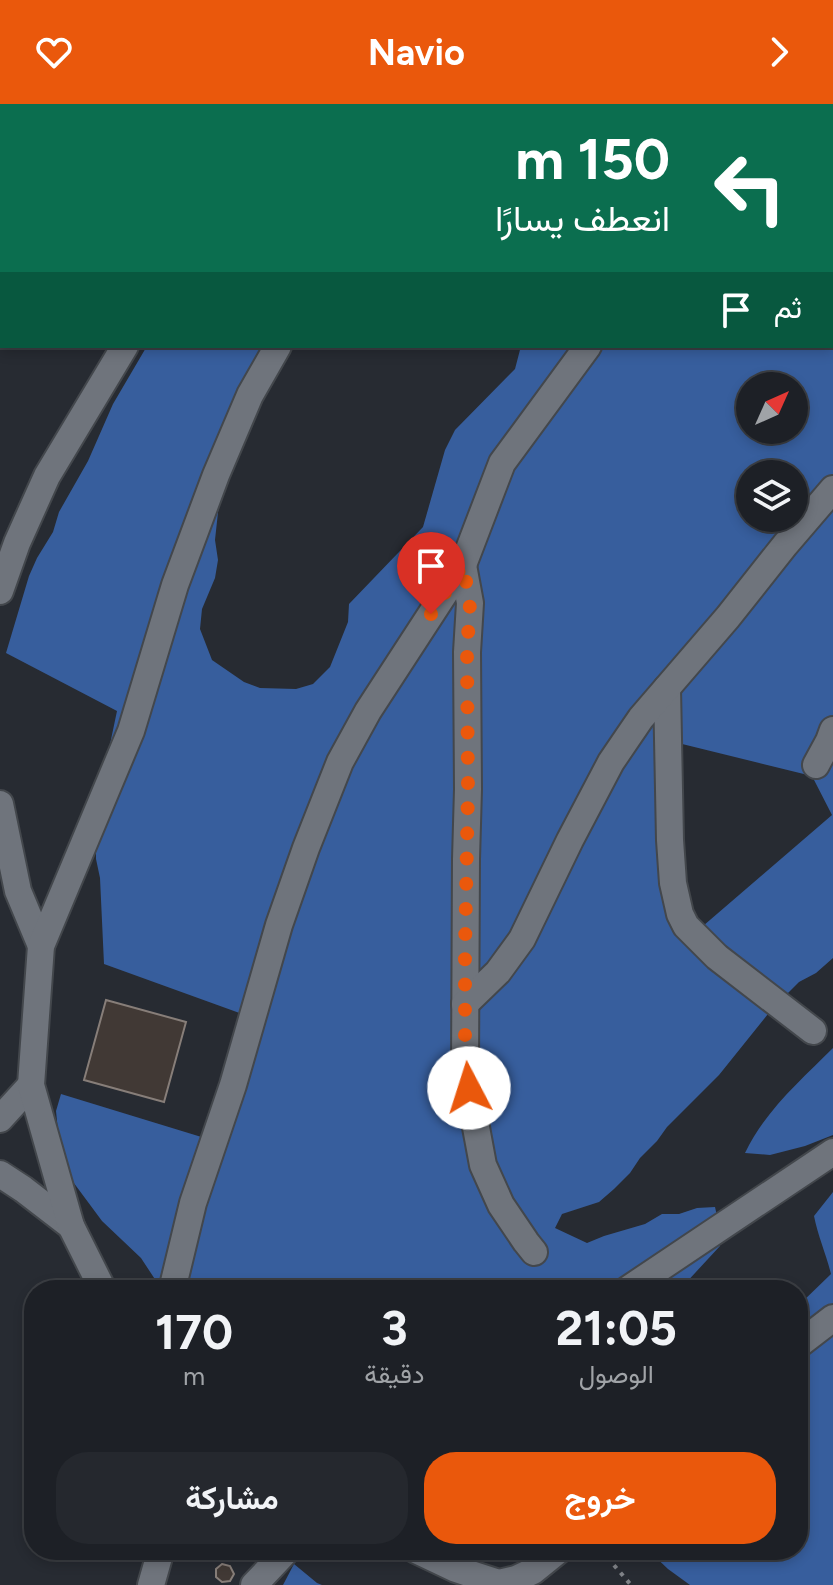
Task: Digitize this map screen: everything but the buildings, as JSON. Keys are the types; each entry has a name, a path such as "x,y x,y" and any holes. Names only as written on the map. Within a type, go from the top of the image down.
{"street":[{"path":"0,591 17,543 47,476 124,348"},
{"path":"98,1280 71,1226 31,1085 41,946 131,731 175,585 216,475 250,395 277,348"},
{"path":"174,1280 193,1203 233,1085 279,925 340,762 368,711 463,565 502,463 587,348"},
{"path":"465,1004 498,972 522,939 611,762 641,718 833,489"},
{"path":"463,565 470,603 467,652 465,1068 483,1165 501,1205 534,1252"},
{"path":"667,688 670,840 673,883 680,914 698,940 717,957 813,1031"},
{"path":"816,765 833,730"},
{"path":"0,804 18,891 41,946"},
{"path":"0,1119 31,1085"},
{"path":"642,1280 833,1152"},
{"path":"0,1174 71,1226"},
{"path":"808,1337 833,1318"},
{"path":"151,1585 158,1560"},
{"path":"254,1585 278,1560"},
{"path":"437,1560 499,1583 533,1571 547,1560"}],"path":[{"path":"610,1560 631,1585"}],"shaded area":[{"path":"146,348 282,348 220,494 215,540 218,560 215,578 202,609 200,629 212,660 244,682 260,688 296,689 313,684 330,667 348,622 349,604 423,527 445,450 455,430 515,369 520,348 833,348 833,958 816,973 799,982 772,1009 719,1075 667,1127 614,1189 599,1202 562,1214 555,1228 587,1243 645,1224 662,1214 715,1207 720,1246 689,1280 155,1280 141,1258 102,1221 52,1150 58,1131 56,1111 61,1094 208,1139 245,1015 104,964 96,840 117,711 6,653 29,576 53,532 59,512 88,461 113,404","holes":["674,742 812,776 832,815 696,932 683,915"]},
{"path":"833,1048 833,1135 770,1155 745,1153 773,1110"},
{"path":"833,1192 833,1585 690,1585 659,1560 808,1560 808,1296 831,1274 814,1216"},
{"path":"294,1564 317,1583 322,1585 283,1585"}],"route":[{"path":"431,614 463,565 470,603 465,951 465,1068 469,1088"}]}
